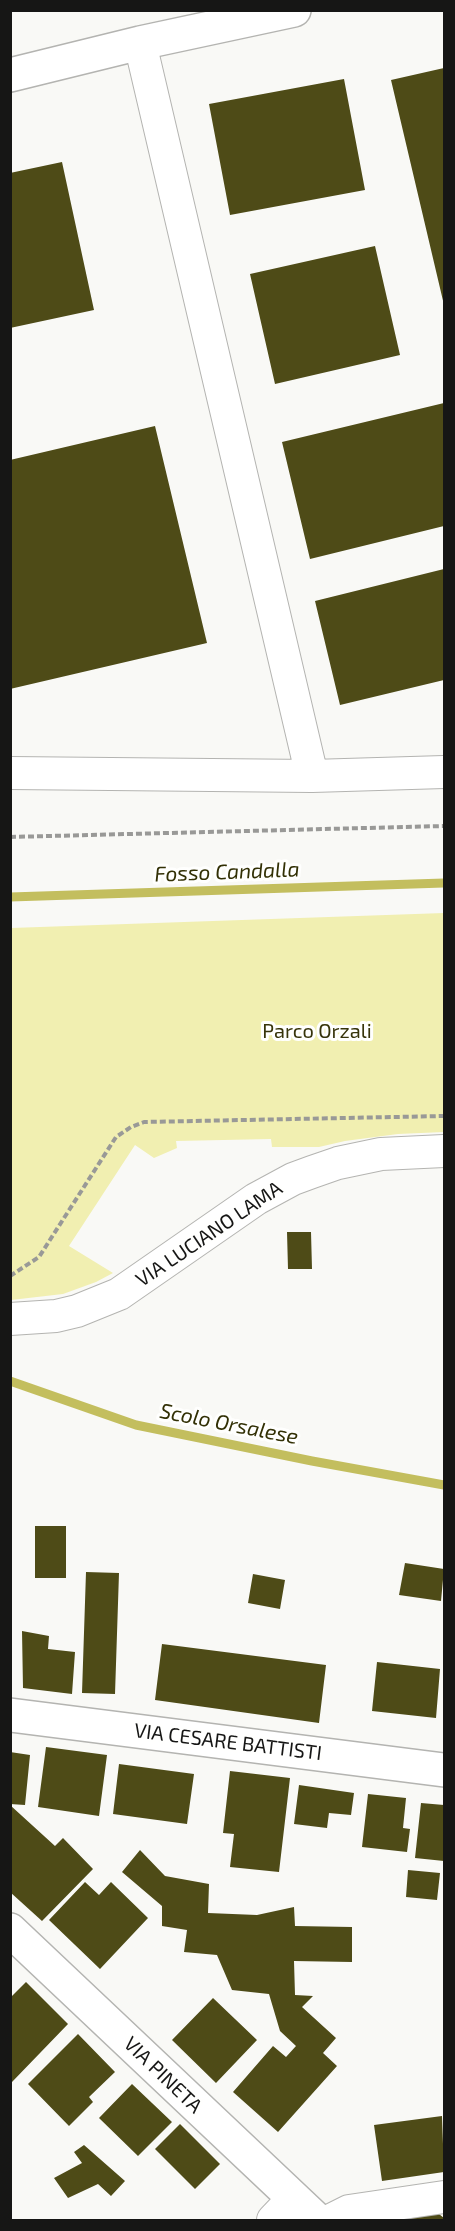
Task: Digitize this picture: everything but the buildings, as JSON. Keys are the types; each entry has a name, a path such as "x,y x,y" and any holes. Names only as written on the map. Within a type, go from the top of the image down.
{"street":[{"path":"10,75 140,42 294,10"},
{"path":"140,42 312,776"},
{"path":"10,773 312,776 444,772"},
{"name":"VIA LUCIANO LAMA","path":"10,1319 56,1316 77,1311 119,1294 256,1200 292,1179 338,1163 381,1154 444,1151"},
{"name":"VIA CESARE BATTISTI","path":"10,1715 444,1770"},
{"name":"VIA PINETA","path":"10,1930 294,2213"},
{"path":"331,2220 349,2211 444,2197"}],"path":[{"path":"10,837 444,826"},
{"path":"10,1276 39,1257 116,1137 130,1127 144,1122 444,1116"}],"green space":[{"name":"Parco Orzali","path":"444,913 444,1132 398,1134 319,1147 272,1147 271,1139 176,1141 177,1148 154,1158 135,1145 69,1246 113,1273 63,1294 11,1300 11,928"}],"waterway":[{"name":"Fosso Candalla","path":"10,897 444,883"},
{"name":"Scolo Orsalese","path":"10,1381 136,1425 444,1485"}]}
